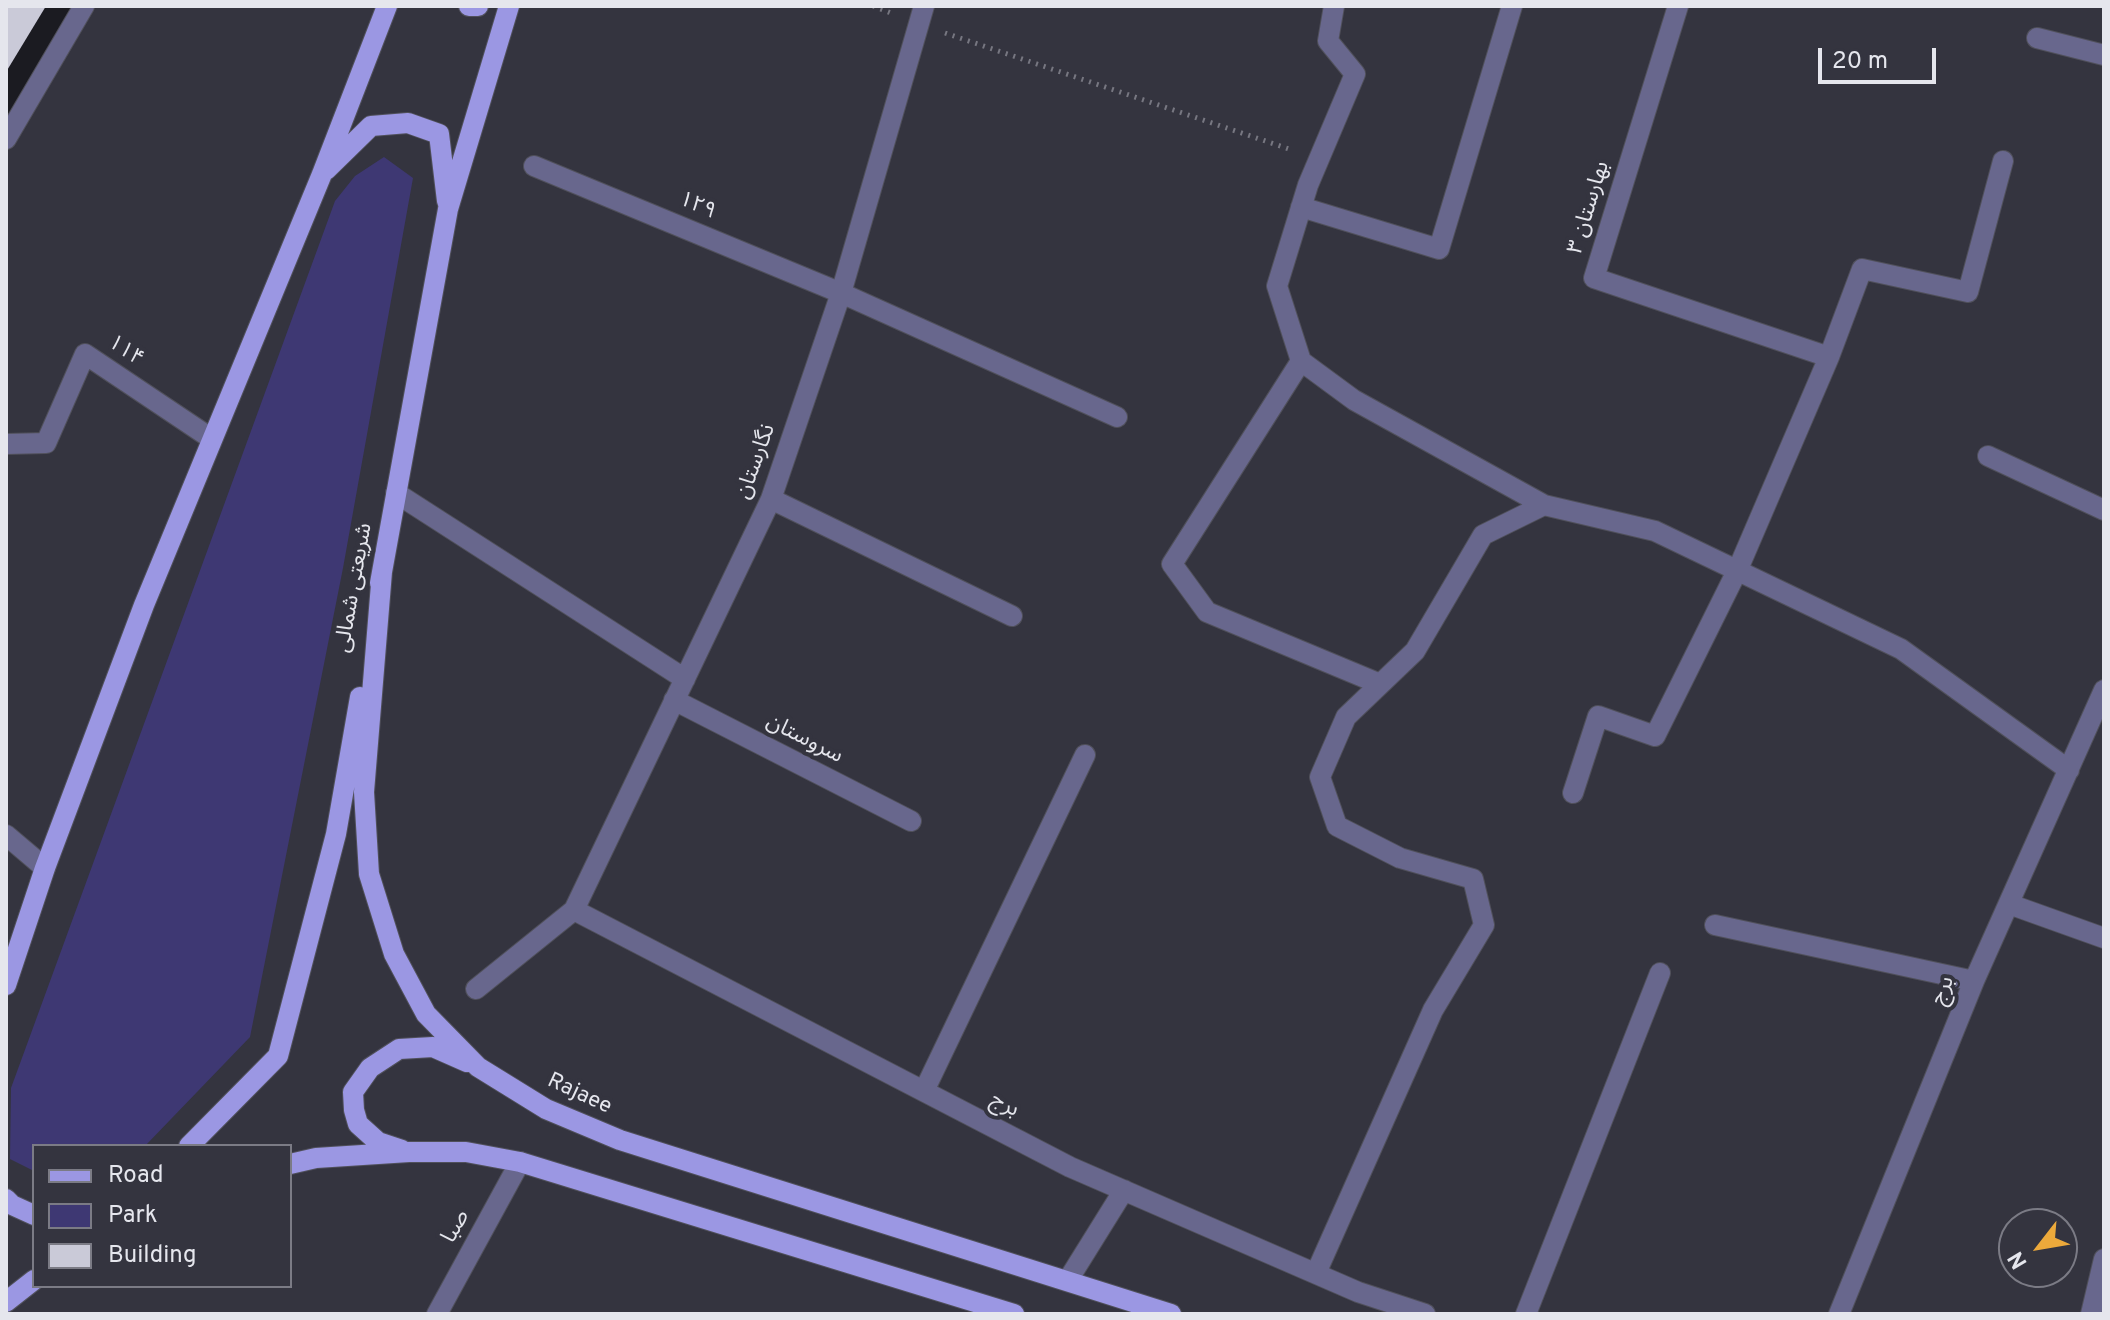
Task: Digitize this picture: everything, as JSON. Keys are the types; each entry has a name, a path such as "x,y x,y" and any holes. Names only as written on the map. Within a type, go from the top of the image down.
{"main road":[{"path":"469,6 478,6"},
{"name":"شریعتی شمالی","path":"191,1144 278,1056 336,834 448,209 509,6"},
{"path":"6,985 45,868 144,605 322,174 384,7"},
{"path":"322,174 371,126 408,123 439,134 448,209"},
{"name":"Rajaee","path":"382,572 364,792 369,874 394,954 426,1014 478,1067 546,1109 620,1140 1171,1314"},
{"path":"409,1152 378,1142 358,1124 353,1092 370,1068 399,1049 433,1047 478,1067"},
{"path":"292,1164 316,1158 409,1152 466,1152 520,1162 1014,1314"},
{"path":"6,1199 32,1214"},
{"path":"6,1302 32,1282"}],"street":[{"path":"6,139 84,6"},
{"path":"1334,6 1328,41 1355,74 1301,207 1277,286 1301,361 1354,400 1544,505 1655,531 1901,649 2069,770"},
{"path":"1301,207 1439,249 1512,6"},
{"name":"بهارستان ۳","path":"1678,6 1594,278 1829,357"},
{"name":"نگارستان","path":"574,910 771,499 841,293 921,15"},
{"path":"2037,38 2104,55"},
{"path":"1573,793 1598,716 1655,736 1738,569 1829,357 1862,269 1968,292 2003,161"},
{"name":"۱۲۹","path":"534,166 841,293 1117,417"},
{"name":"۱۱۴","path":"6,444 46,443 85,354 212,439"},
{"path":"1301,361 1172,564 1207,612 1380,684"},
{"path":"1988,456 2104,510"},
{"path":"396,493 685,679"},
{"path":"771,499 1012,616"},
{"path":"1316,1273 1433,1010 1484,925 1473,879 1400,858 1337,826 1320,777 1346,717 1415,651 1483,535 1544,505"},
{"name":"سروستان","path":"674,700 911,821"},
{"name":"برج","path":"1839,1314 1974,981 2101,703"},
{"path":"924,1091 1085,755"},
{"path":"6,835 45,868"},
{"path":"2009,904 2104,938"},
{"path":"476,989 574,910"},
{"name":"برج","path":"574,910 1070,1167 1358,1292 1425,1314"},
{"path":"1715,925 1974,981"},
{"path":"1526,1314 1660,973"},
{"name":"صبا","path":"437,1314 520,1162"},
{"path":"1068,1280 1124,1190"},
{"path":"2091,1314 2104,1259"}],"path":[{"path":"921,15 1319,159"}],"green space":[{"path":"384,157 413,178 343,568 250,1037 147,1144 32,1144 32,1170 10,1159 11,1088 335,201 355,176"}],"building":[{"path":"6,6 46,6 6,72"}]}
